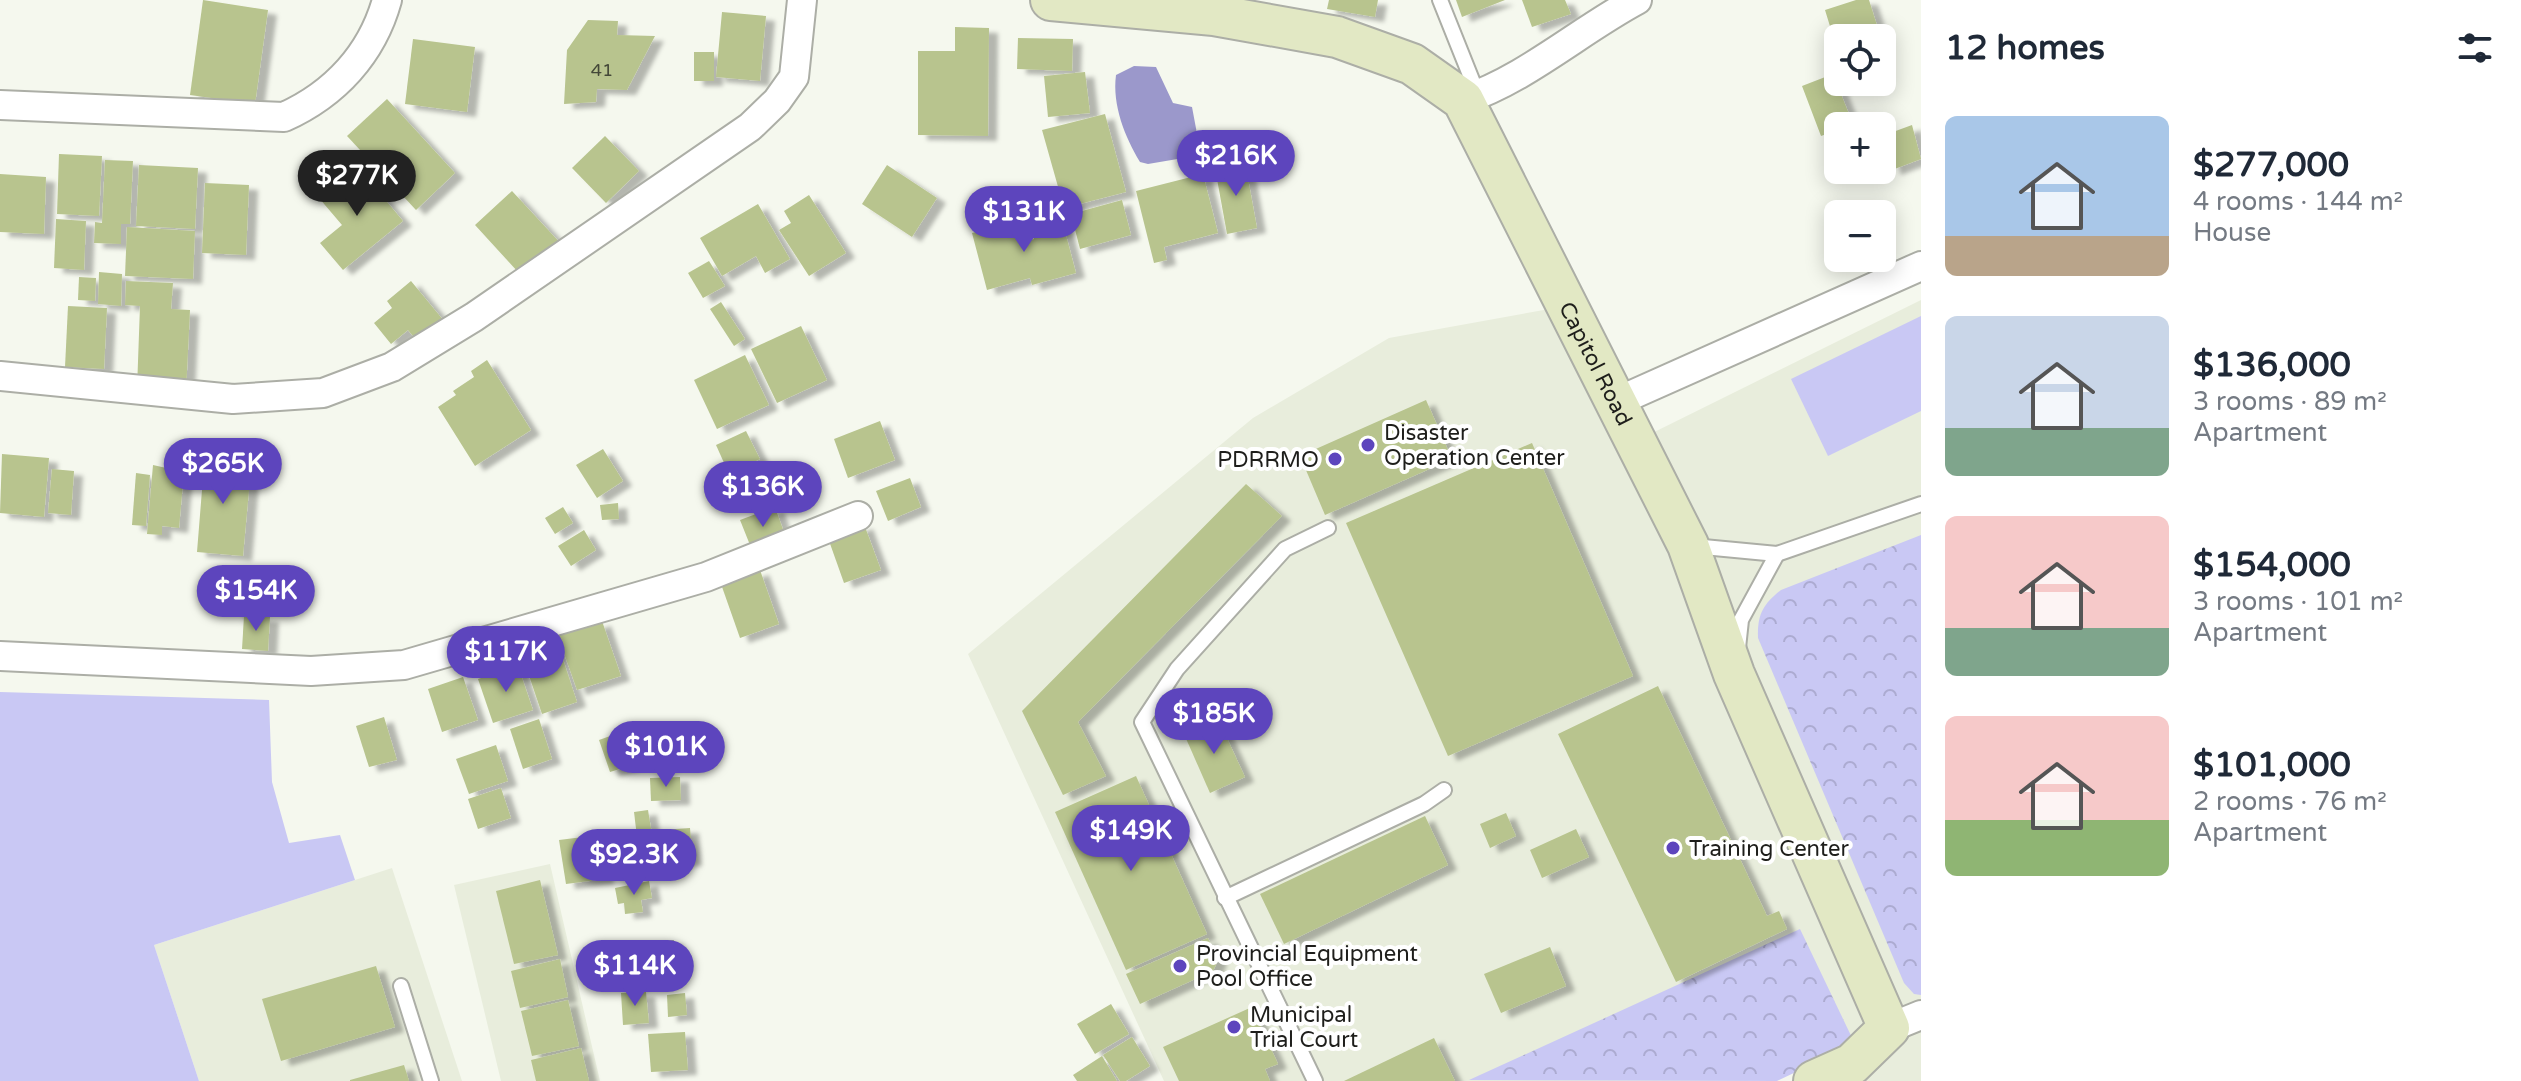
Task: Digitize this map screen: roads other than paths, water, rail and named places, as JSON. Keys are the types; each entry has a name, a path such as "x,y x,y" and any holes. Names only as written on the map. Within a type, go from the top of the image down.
{"street":[{"path":"0,105 284,117 315,103 351,71 381,22 387,0"},
{"path":"0,376 233,399 323,393 392,367 474,317 750,127 777,101 794,77 802,0"},
{"name":"Capitol Road","path":"1051,0 1214,15 1337,37 1412,64 1470,98 1688,545 1734,674 1905,1021"},
{"path":"1470,98 1637,0"},
{"path":"1616,402 1921,266"},
{"path":"0,656 311,671 404,665 706,577 858,516"},
{"path":"1814,1081 1852,1064 1905,1021"}],"lane":[{"path":"1440,0 1470,98"},
{"path":"1688,545 1777,554 1921,504"},
{"path":"1315,1081 1142,722 1177,669 1285,549 1328,528"},
{"path":"1734,674 1741,620 1777,554"},
{"path":"1225,898 1424,804 1444,790"},
{"path":"401,986 431,1081"}],"place":[{"name":"Disaster Operation Center","path":"1368,445"},
{"name":"PDRRMO","path":"1335,459"},
{"name":"Training Center","path":"1673,848"},
{"name":"Provincial Equipment Pool Office","path":"1180,966"},
{"name":"Municipal Trial Court","path":"1234,1027"}]}
